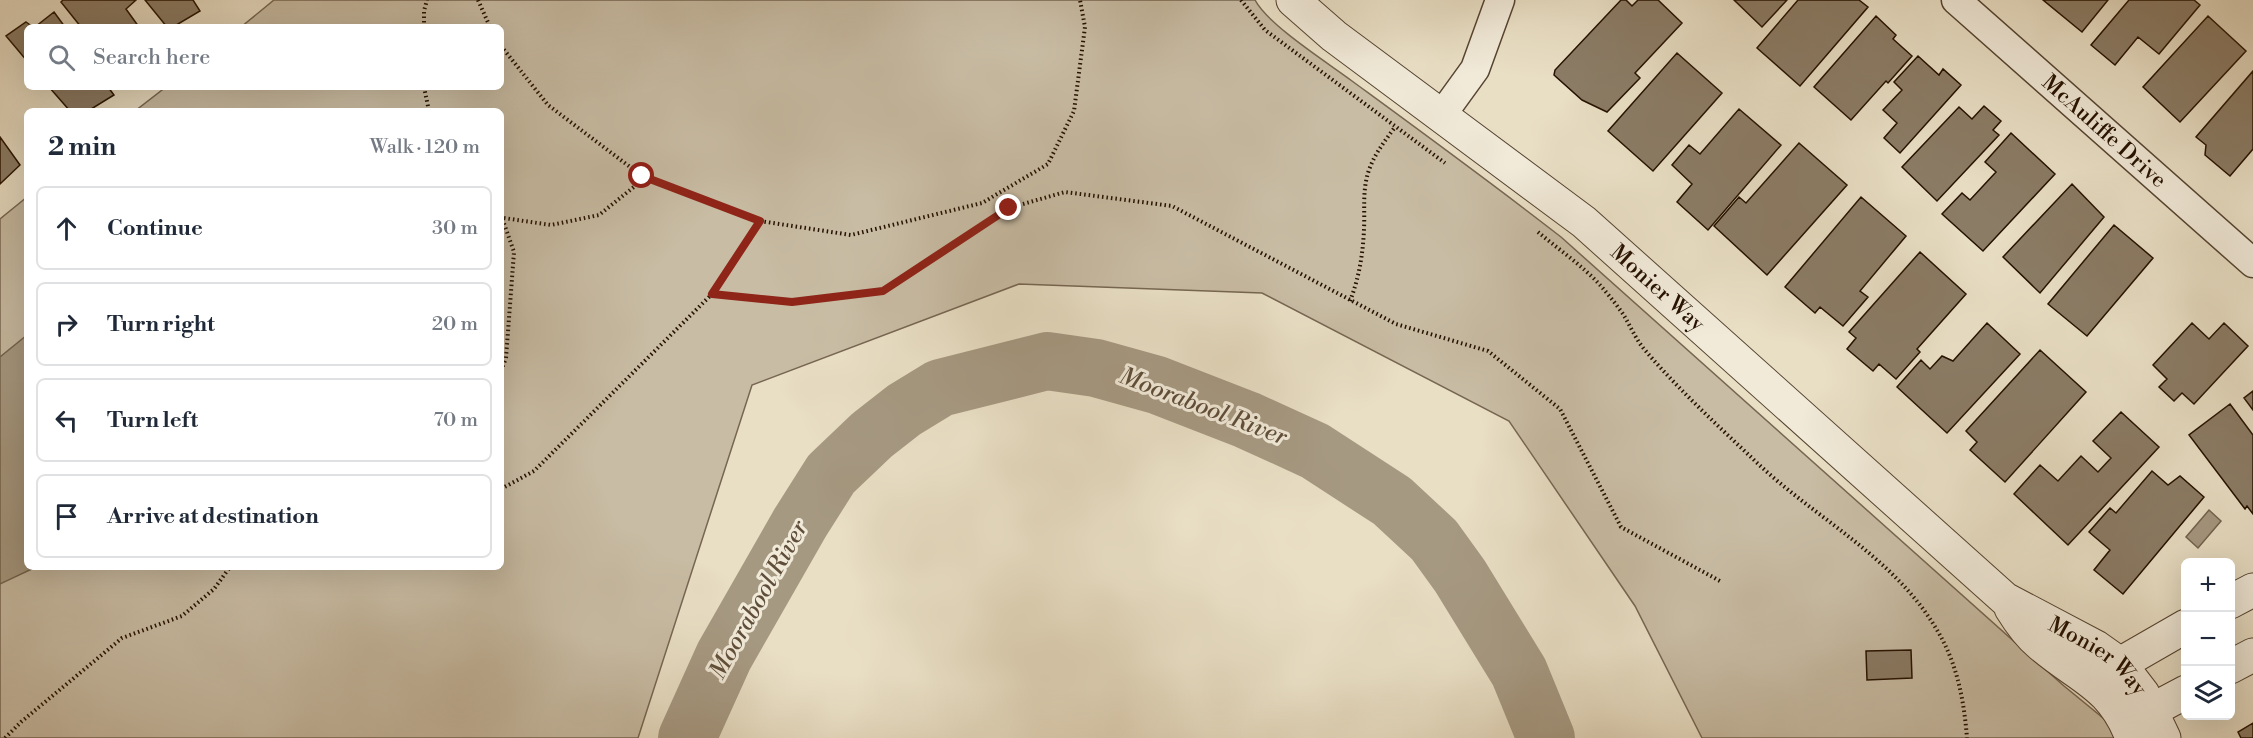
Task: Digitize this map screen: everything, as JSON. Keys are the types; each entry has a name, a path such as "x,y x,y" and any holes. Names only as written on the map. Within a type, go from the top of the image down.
{"street":[{"name":"Monier Way","path":"1293,0 1334,36 1584,222 2005,599 2022,625 2039,644 2111,677 2134,680 2143,726"},
{"path":"1442,116 1475,69 1500,0"},
{"name":"McAuliffe Drive","path":"1956,0 2253,263"},
{"path":"2235,599 2253,590"},
{"path":"2111,677 2181,629"},
{"path":"2232,666 2253,655"},
{"path":"2143,726 2181,696"}],"path":[{"path":"424,24 427,0"},
{"path":"478,0 489,24"},
{"path":"504,50 548,105 645,178 760,221 851,235 982,203 1047,164 1074,111 1085,27 1080,0"},
{"path":"1241,0 1265,30 1450,167"},
{"path":"425,90 428,108"},
{"path":"1350,301 1358,280 1362,256 1363,198 1368,172 1378,150 1395,127"},
{"path":"504,216 551,225 599,215 645,178"},
{"path":"712,294 792,302 883,291 1009,208 1065,192 1172,206 1395,324 1488,351 1560,409 1621,527 1720,581"},
{"path":"504,487 534,471 712,294 760,221"},
{"path":"504,222 514,252 504,363"},
{"path":"1536,231 1599,284 1622,313 1641,346 1753,460 1869,552 1902,584 1937,629 1952,661 1962,695 1967,738"},
{"path":"5,738 122,638 183,616 214,589 228,570"}],"shaded area":[{"path":"274,0 1255,0 1272,21 1299,43 1561,237 2064,686 2114,727 2118,738 1702,738 1635,606 1509,421 1262,293 1019,284 752,385 638,738 0,738 0,219 24,199 24,570 504,570 504,108 139,108 162,90 504,90 504,24 245,24"},
{"path":"24,337 24,570 30,570 0,584 0,357"},
{"path":"2209,510 2221,521 2198,548 2186,537"}],"building":[{"path":"63,0 136,0 126,9 137,24 79,24 61,2"},
{"path":"145,0 193,0 200,11 178,24 165,24"},
{"path":"1621,0 1626,0 1632,6 1638,0 1658,0 1682,23 1635,73 1640,78 1607,112 1582,100 1554,75 1555,70"},
{"path":"1734,0 1787,0 1762,27"},
{"path":"1798,0 1859,0 1868,7 1800,86 1757,48"},
{"path":"2043,0 2108,0 2082,32"},
{"path":"2129,0 2194,0 2200,5 2159,54 2138,37 2115,65 2091,45"},
{"path":"54,12 63,24 39,24"},
{"path":"1876,16 1896,35 1893,39 1912,56 1851,120 1814,87"},
{"path":"2208,16 2246,51 2180,122 2143,87"},
{"path":"26,22 29,24 24,24 24,57 6,36"},
{"path":"1677,53 1722,93 1653,171 1608,131"},
{"path":"1918,56 1939,75 1943,69 1961,85 1900,153 1884,138 1897,123 1883,110 1902,90 1894,82"},
{"path":"2253,71 2253,149 2230,176 2205,155 2206,145 2196,137"},
{"path":"52,90 110,90 114,95 93,108 67,108"},
{"path":"1984,106 2001,121 1993,130 1999,135 1937,201 1902,167 1959,107 1972,119"},
{"path":"1739,109 1781,145 1708,230 1677,202 1692,184 1672,165 1689,145 1700,154"},
{"path":"2011,133 2055,174 1983,251 1942,214 1962,193 1970,200 1996,172 1985,162"},
{"path":"0,137 20,165 0,184"},
{"path":"1799,143 1847,185 1767,275 1714,226 1739,197 1746,203"},
{"path":"2072,184 2104,217 2040,293 2003,257"},
{"path":"1861,197 1906,236 1860,291 1868,297 1843,326 1820,307 1815,313 1785,287"},
{"path":"2114,225 2153,258 2087,336 2048,304"},
{"path":"1920,252 1966,294 1917,349 1920,352 1896,379 1879,364 1873,371 1847,349 1856,338 1849,332"},
{"path":"1987,323 2020,354 1947,433 1897,387 1921,360 1930,369 1942,356 1953,361"},
{"path":"2192,323 2209,339 2224,323 2248,346 2194,404 2182,393 2174,401 2159,387 2167,379 2153,365"},
{"path":"2040,350 2086,392 2005,482 1970,450 1977,442 1966,431"},
{"path":"2253,391 2253,410 2244,398"},
{"path":"2230,404 2253,435 2253,514 2247,506 2245,509 2189,435"},
{"path":"2121,412 2159,447 2068,545 2014,494 2040,465 2058,481 2081,456 2098,472 2111,458 2093,441"},
{"path":"2152,471 2168,485 2180,476 2204,497 2123,594 2094,570 2110,550 2089,532 2110,508 2116,513"},
{"path":"1911,650 1912,678 1867,680 1866,651"},
{"path":"2253,723 2253,738 2241,738 2238,732"}],"waterway":[{"name":"Moorabool River","path":"687,738 724,656 800,523 831,474 872,435 904,410 940,388 1047,361 1096,368 1157,385 1247,420 1315,451 1392,501 1434,540 1460,576 1519,672 1546,738"}],"route":[{"path":"642,176 760,221 712,294 792,302 883,291 1009,208"}]}
